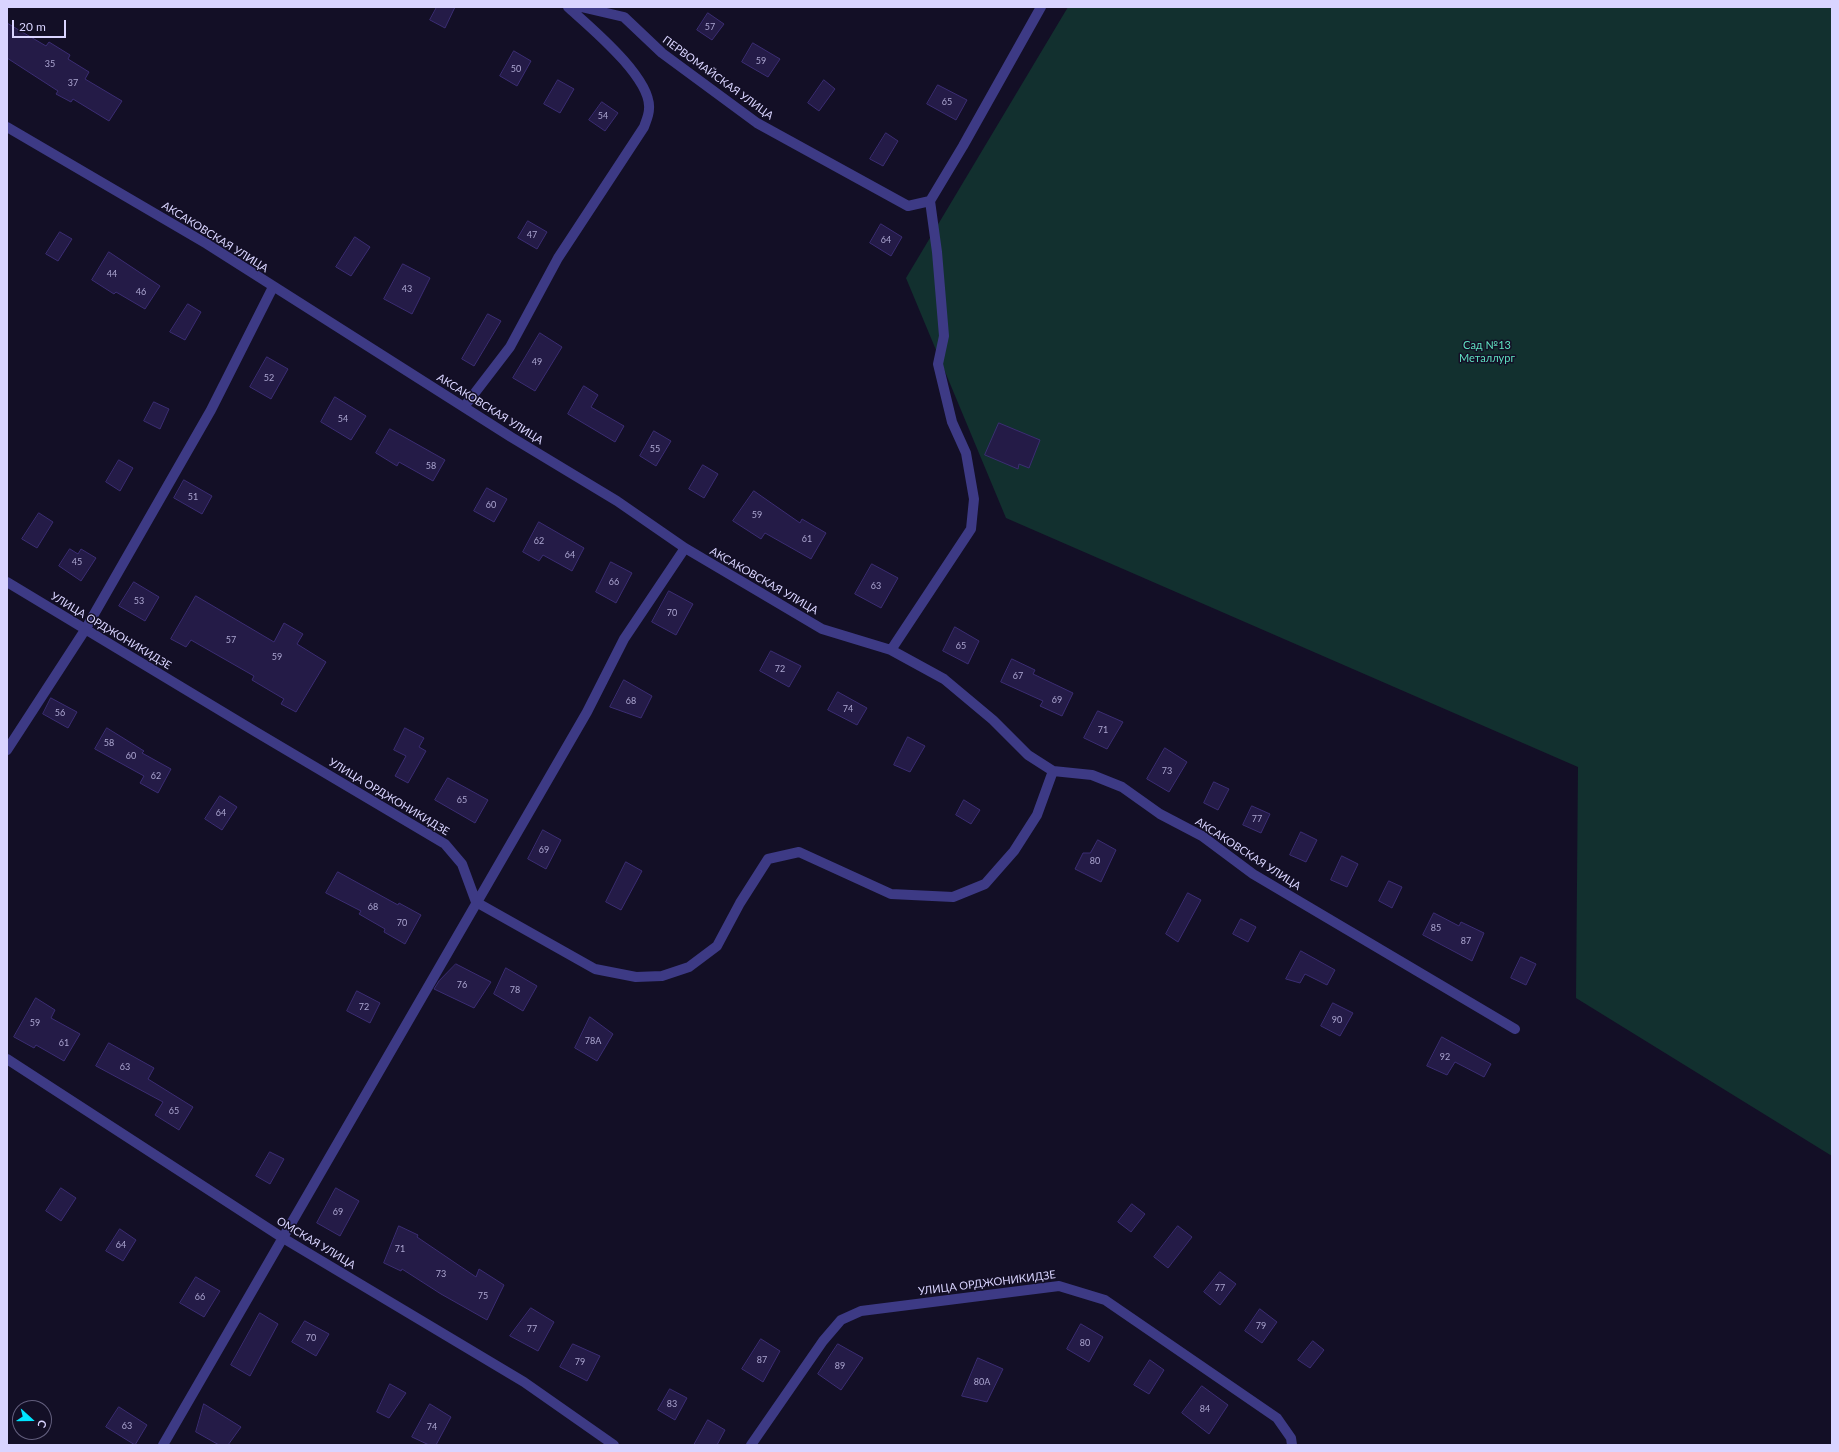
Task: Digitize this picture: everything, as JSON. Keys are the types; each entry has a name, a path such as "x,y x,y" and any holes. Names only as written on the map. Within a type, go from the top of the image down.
{"street":[{"path":"464,407 510,347 558,258 644,127 650,108 645,90 620,56 568,7"},
{"name":"ПЕРВОМАЙСКАЯ УЛИЦА","path":"581,7 624,17 662,53 757,123 908,206 930,201"},
{"path":"891,650 971,529 974,499 966,453 952,422 938,364 944,336 937,252 930,201 964,146 1041,7"},
{"name":"АКСАКОВСКАЯ УЛИЦА","path":"7,127 207,244 464,407 617,501 684,548 822,629 891,650 944,679 993,720 1028,755 1052,771 1092,776 1122,787 1160,814 1202,836 1253,874 1514,1029"},
{"path":"7,750 85,630 211,410 273,287"},
{"path":"163,1445 587,712 624,640 684,548"},
{"name":"УЛИЦА ОРДЖОНИКИДЗЕ","path":"7,582 445,844 462,864 476,902"},
{"path":"476,902 595,969 636,977 662,976 689,967 717,946 740,903 768,859 799,852 891,894 953,897 985,884 1014,851 1037,815 1052,771"},
{"name":"ОМСКАЯ УЛИЦА","path":"7,1059 283,1238 524,1382 614,1445"},
{"name":"УЛИЦА ОРДЖОНИКИДЗЕ","path":"751,1445 823,1341 841,1320 861,1311 1059,1286 1105,1300 1277,1418 1291,1442"}],"green space":[{"name":"Сад №13 Металлург","path":"1068,7 1832,7 1832,1156 1576,998 1578,767 1006,518 906,278"}],"building":[{"path":"437,7 455,7 445,28 430,20"},
{"path":"708,13 724,24 712,40 697,30"},
{"path":"7,23 46,46 49,42 70,55 68,59 89,72 85,79 122,101 109,121 73,99 71,102 56,94 58,91 7,58"},
{"path":"753,43 780,59 768,77 742,62"},
{"path":"514,51 531,61 517,86 500,76"},
{"path":"558,80 574,89 560,113 544,104"},
{"path":"824,80 835,89 819,111 808,103"},
{"path":"938,85 967,100 956,120 927,104"},
{"path":"602,102 618,113 605,131 589,120"},
{"path":"886,133 898,141 883,166 870,159"},
{"path":"528,221 547,232 537,249 518,238"},
{"path":"881,224 902,237 891,256 870,243"},
{"path":"60,232 72,239 58,261 46,254"},
{"path":"355,237 370,247 351,276 336,267"},
{"path":"109,252 160,286 145,309 116,292 114,294 92,280"},
{"path":"403,264 430,278 412,314 384,299"},
{"path":"188,304 201,312 185,340 170,332"},
{"path":"488,314 501,321 474,366 462,359"},
{"path":"540,333 562,347 535,391 513,378"},
{"path":"267,357 288,369 271,399 250,387"},
{"path":"584,386 598,395 591,407 624,426 615,442 568,414"},
{"path":"335,397 366,416 351,440 321,422"},
{"path":"154,402 169,409 160,429 144,421"},
{"path":"999,423 1040,440 1029,468 1019,464 1018,469 985,455"},
{"path":"390,429 445,460 433,481 399,462 397,466 376,453"},
{"path":"654,431 671,441 656,466 640,456"},
{"path":"119,460 133,468 120,491 106,482"},
{"path":"703,465 718,474 704,498 689,489"},
{"path":"184,480 212,496 202,514 174,498"},
{"path":"487,488 507,499 494,522 474,511"},
{"path":"754,491 800,523 802,519 826,533 811,559 765,533 761,539 733,521"},
{"path":"39,513 53,522 37,548 22,539"},
{"path":"539,522 584,548 572,571 543,555 539,561 523,552"},
{"path":"70,549 78,554 81,549 96,558 81,581 59,566"},
{"path":"611,562 632,573 616,603 596,592"},
{"path":"872,564 898,578 881,608 855,594"},
{"path":"134,582 159,597 145,621 119,606"},
{"path":"669,591 693,604 676,635 652,622"},
{"path":"196,596 274,642 284,623 303,634 297,644 326,662 296,712 281,704 284,699 252,680 254,676 191,640 186,647 171,639"},
{"path":"955,627 979,641 968,664 943,651"},
{"path":"771,651 801,666 789,687 760,671"},
{"path":"1012,659 1035,670 1033,674 1073,693 1062,716 1040,706 1043,701 1001,682"},
{"path":"624,680 652,696 641,718 610,707"},
{"path":"838,692 867,708 857,725 828,710"},
{"path":"51,698 77,712 68,728 43,714"},
{"path":"1098,711 1123,722 1107,749 1084,738"},
{"path":"107,728 144,751 142,753 171,769 158,793 140,783 144,776 95,749"},
{"path":"405,728 424,738 419,747 426,751 408,783 395,776 406,756 394,750"},
{"path":"908,737 925,746 910,772 894,765"},
{"path":"1165,748 1187,762 1169,792 1147,779"},
{"path":"448,778 488,800 475,823 435,800"},
{"path":"1214,782 1229,789 1218,810 1204,803"},
{"path":"220,796 237,807 222,830 205,819"},
{"path":"964,800 980,810 971,824 956,815"},
{"path":"1252,806 1270,814 1261,833 1243,825"},
{"path":"543,830 561,840 546,869 528,859"},
{"path":"1301,832 1317,840 1306,862 1290,855"},
{"path":"1098,840 1116,850 1101,882 1075,869 1083,853 1090,853"},
{"path":"1342,856 1358,864 1347,887 1331,880"},
{"path":"626,862 642,871 621,910 606,902"},
{"path":"338,872 398,905 399,903 421,915 405,944 384,932 385,929 359,914 361,911 326,893"},
{"path":"1389,881 1402,887 1392,908 1379,901"},
{"path":"1188,893 1201,900 1178,942 1166,934"},
{"path":"1434,913 1459,926 1461,922 1484,933 1472,961 1423,935"},
{"path":"1241,919 1256,927 1248,942 1233,934"},
{"path":"1301,951 1335,970 1327,985 1305,974 1300,983 1286,979"},
{"path":"1521,957 1536,964 1526,985 1511,978"},
{"path":"456,964 491,982 474,1008 434,989 439,981"},
{"path":"506,968 537,986 523,1011 494,994"},
{"path":"357,991 380,1003 370,1023 347,1011"},
{"path":"36,998 55,1010 51,1018 80,1034 64,1061 36,1045 34,1048 14,1037"},
{"path":"1333,1003 1353,1013 1340,1036 1321,1026"},
{"path":"590,1017 613,1034 597,1061 575,1048"},
{"path":"1442,1037 1491,1064 1484,1077 1455,1062 1447,1075 1427,1066"},
{"path":"109,1043 154,1068 148,1079 193,1107 179,1130 155,1115 163,1102 96,1066"},
{"path":"270,1152 284,1159 270,1184 256,1176"},
{"path":"61,1188 76,1198 61,1221 46,1211"},
{"path":"336,1188 359,1201 340,1236 317,1223"},
{"path":"1132,1204 1145,1214 1131,1232 1118,1222"},
{"path":"399,1226 418,1235 417,1237 476,1277 479,1269 504,1285 487,1320 441,1294 402,1269 401,1271 384,1263"},
{"path":"1178,1226 1192,1237 1168,1268 1154,1257"},
{"path":"120,1229 136,1240 123,1261 106,1251"},
{"path":"1220,1272 1236,1284 1220,1305 1204,1292"},
{"path":"196,1277 220,1291 204,1317 180,1303"},
{"path":"531,1308 554,1322 538,1351 510,1336"},
{"path":"1260,1309 1277,1322 1262,1343 1245,1331"},
{"path":"260,1313 278,1324 250,1376 231,1365"},
{"path":"305,1321 329,1334 316,1356 292,1342"},
{"path":"1081,1324 1103,1337 1089,1362 1067,1349"},
{"path":"761,1339 780,1351 763,1382 742,1369"},
{"path":"1313,1341 1324,1350 1310,1368 1298,1360"},
{"path":"573,1344 600,1356 587,1381 560,1367"},
{"path":"838,1344 863,1358 841,1390 818,1374"},
{"path":"978,1358 1003,1369 987,1402 962,1396"},
{"path":"1150,1360 1164,1370 1149,1394 1134,1385"},
{"path":"390,1384 406,1393 389,1418 377,1412"},
{"path":"1202,1386 1228,1405 1209,1434 1182,1413"},
{"path":"670,1389 687,1398 675,1420 658,1410"},
{"path":"204,1404 241,1427 228,1445 219,1445 196,1432"},
{"path":"430,1404 451,1417 436,1445 429,1445 412,1437"},
{"path":"119,1407 147,1425 135,1445 106,1427"},
{"path":"708,1420 725,1430 717,1445 694,1445"}]}
